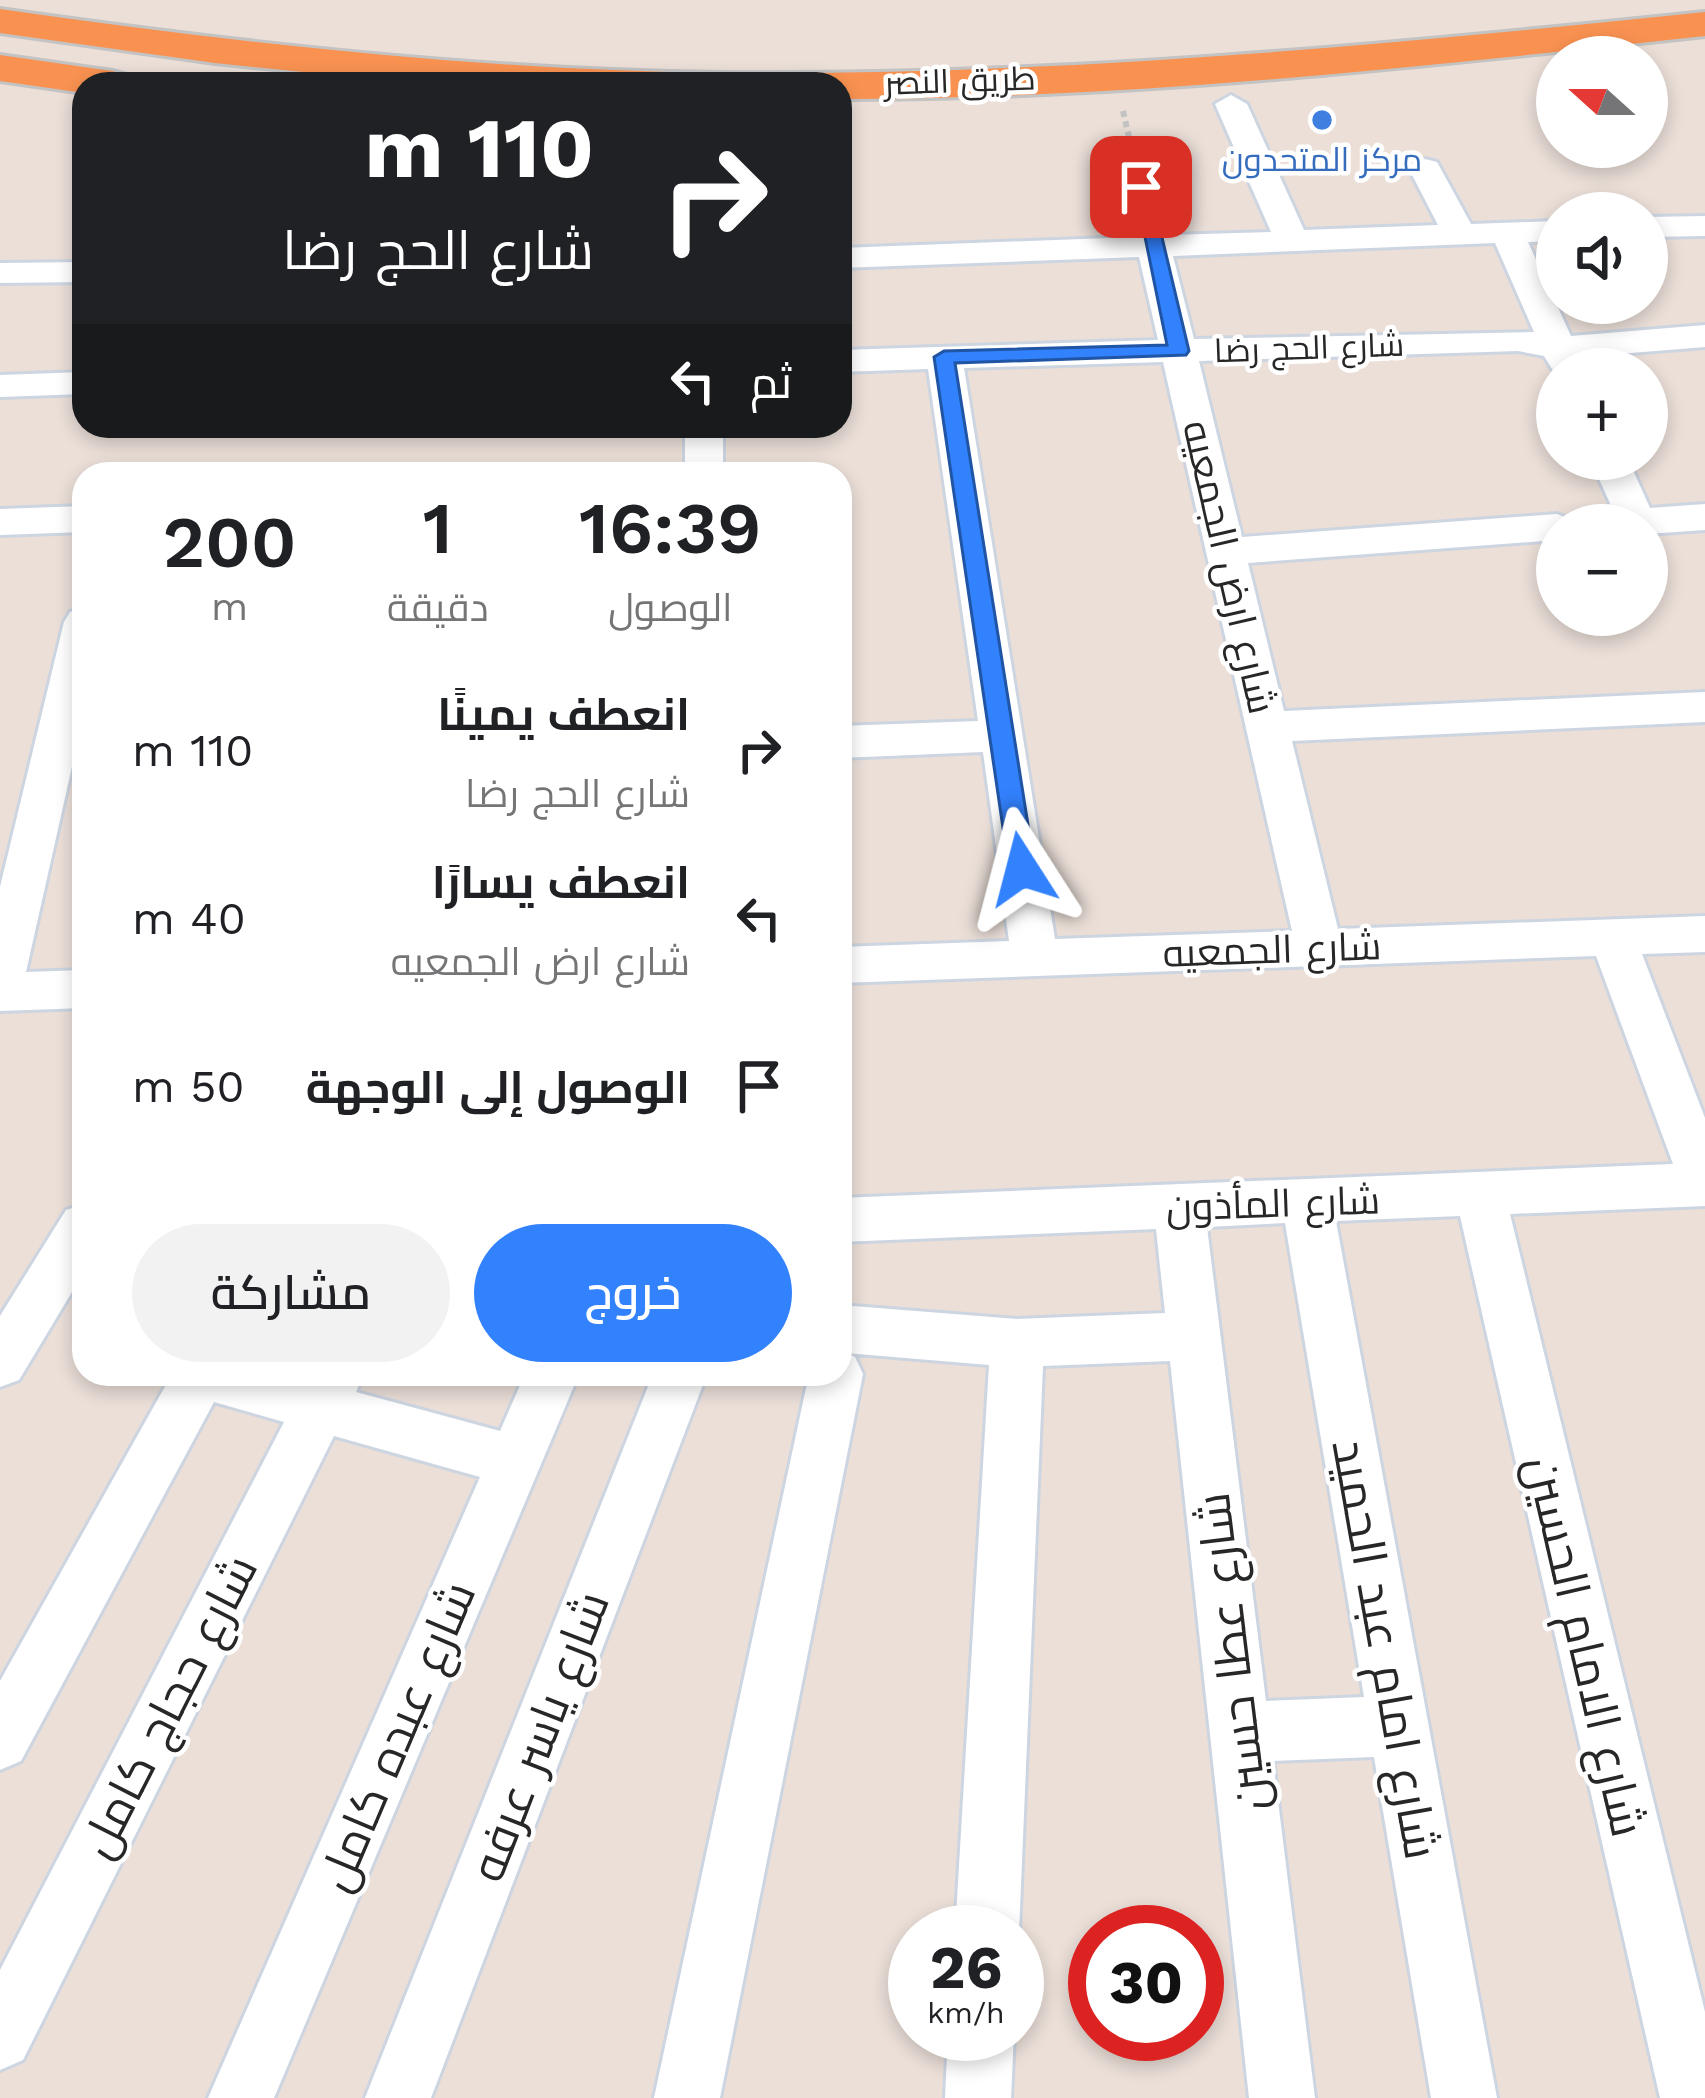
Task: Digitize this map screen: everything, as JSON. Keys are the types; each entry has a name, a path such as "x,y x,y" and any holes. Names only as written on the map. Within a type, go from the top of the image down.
{"highway":[{"name":"طريق النصر","path":"0,21 229,55 449,72"},
{"name":"طريق النصر","path":"852,84 1357,58 1705,24"},
{"path":"1668,68 1705,64"},
{"path":"0,68 72,78"},
{"name":"طريق النصر","path":"852,120 1231,104 1536,81"}],"street":[{"path":"1231,104 1292,241"},
{"path":"1425,169 1460,234"},
{"name":"شارع ارض الجمعيه","path":"1138,178 1319,947"},
{"path":"852,258 1507,233 1536,225"},
{"path":"1668,227 1705,226"},
{"path":"1507,233 1559,348"},
{"path":"0,273 72,272"},
{"name":"شارع الحج رضا","path":"1628,348 1705,336"},
{"name":"شارع الحج رضا","path":"852,361 1518,340 1538,348"},
{"path":"944,357 1035,957"},
{"path":"0,386 72,383"},
{"path":"1668,519 1705,517"},
{"path":"0,522 72,519"},
{"path":"1226,551 1536,529"},
{"path":"1268,727 1705,707"},
{"path":"72,727 67,771 0,988 72,989"},
{"path":"852,742 1001,736"},
{"name":"شارع الجمعيه","path":"852,965 1705,934"},
{"path":"1612,938 1705,1184"},
{"name":"شارع المأذون","path":"852,1220 1705,1184"},
{"name":"شارع الامام الحسين","path":"1480,1194 1693,2098"},
{"name":"شارع امام عبد الحميد","path":"1307,1201 1464,2098"},
{"name":"شارع عطا حسين","path":"1179,1207 1282,2098"},
{"path":"0,1363 72,1246"},
{"path":"852,1347 1194,1336"},
{"path":"987,1905 1017,1343"},
{"path":"0,1740 194,1386"},
{"path":"296,1386 328,1390 515,1461"},
{"name":"شارع عبده كامل","path":"241,2098 547,1386"},
{"name":"شارع ياسر عرفه","path":"398,2098 675,1386"},
{"path":"687,2098 832,1386"},
{"name":"شارع حجاج كامل","path":"6,2011 328,1390"},
{"path":"1240,1732 1399,1726"},
{"path":"978,2098 980,2061"}],"path":[{"path":"1122,110 1138,178"}],"place":[{"name":"مركز المتحدون","path":"1322,120"}],"route":[{"path":"1022,869 944,357 1178,351 1141,187"}]}
